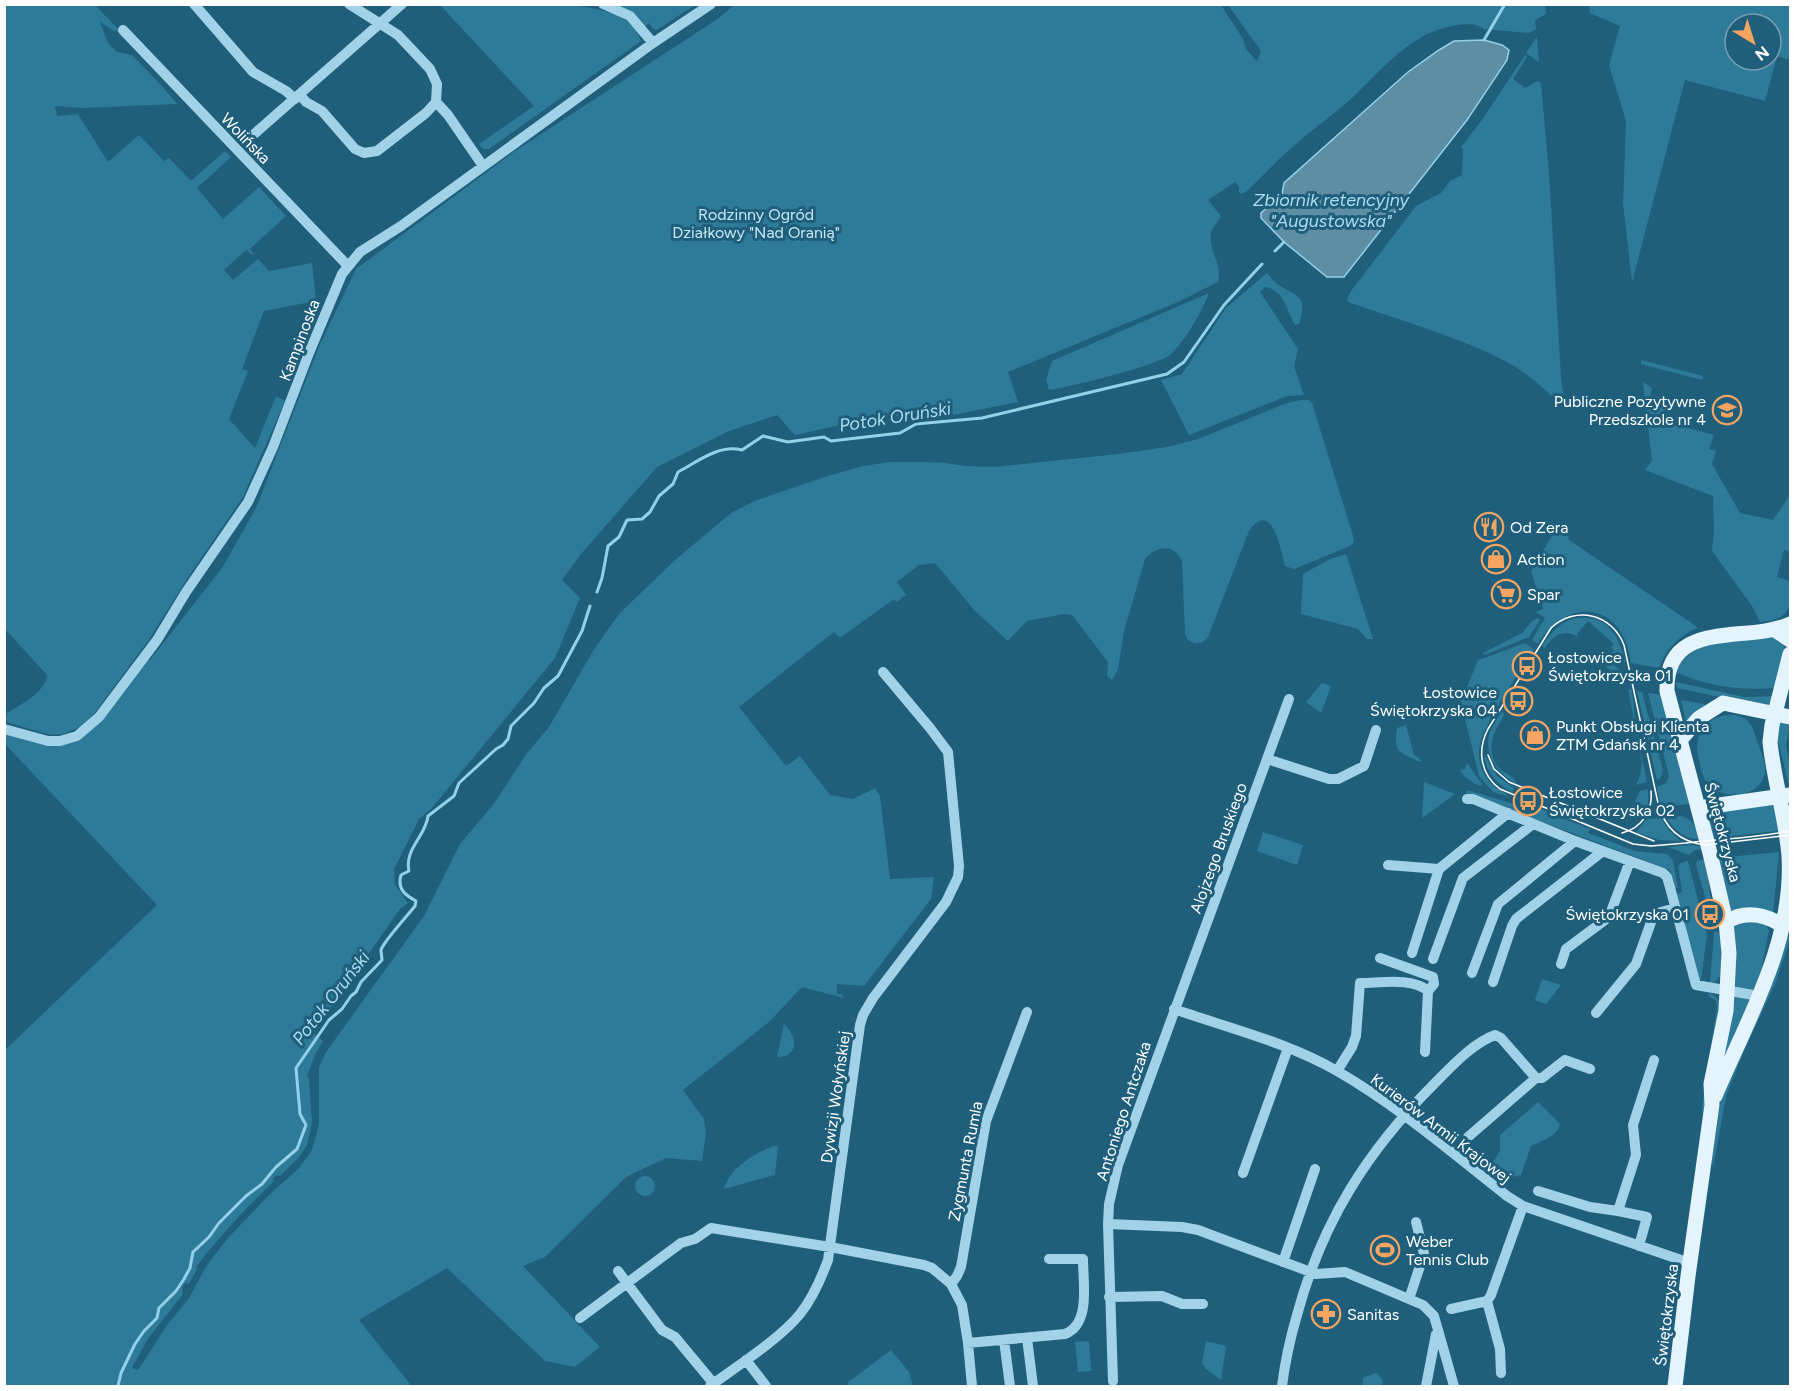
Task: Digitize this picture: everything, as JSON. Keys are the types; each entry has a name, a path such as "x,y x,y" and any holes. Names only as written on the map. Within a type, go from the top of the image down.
{"main road":[{"name":"Świętokrzyska","path":"1675,1386 1712,1105 1711,1084 1726,1011 1729,953 1726,922 1667,691 1667,677 1682,650 1693,642 1712,636 1775,630 1791,624"},
{"path":"1775,630 1791,640"},
{"name":"Świętokrzyska","path":"1712,1105 1759,996 1782,925 1789,858 1785,796 1773,765 1770,742 1791,654"},
{"path":"1680,740 1700,718 1723,703 1791,717"},
{"path":"1698,808 1785,796"},
{"path":"1726,922 1739,916 1760,915 1782,925"}],"street":[{"path":"194,4 253,72 322,111 355,149 364,153 377,151 426,113 436,102 437,84 433,74 398,35 349,4"},
{"path":"253,135 402,4"},
{"path":"603,4 630,16 653,43"},
{"name":"Kampinoska","path":"4,729 53,741 67,740 77,736 99,717 149,652 254,490 327,308 348,266 360,252 711,4"},
{"name":"Wolińska","path":"123,30 348,266"},
{"path":"436,102 448,115 483,165"},
{"name":"Dywizji Wołyńskiej","path":"712,1385 789,1326 800,1314 821,1278 828,1260 858,1036 863,1015 873,998 946,902 958,877 959,866 948,752 883,672"},
{"name":"Alojzego Bruskiego","path":"1174,1009 1289,699"},
{"path":"1267,759 1329,779 1338,779 1364,766 1376,730"},
{"path":"1467,798 1665,875 1696,985 1759,996"},
{"path":"1412,953 1439,869 1508,813"},
{"path":"1433,959 1463,878 1533,824"},
{"path":"1472,973 1498,904 1575,841"},
{"path":"1493,982 1516,919 1603,851"},
{"path":"1561,964 1566,949 1609,916 1630,861"},
{"path":"1388,865 1439,869"},
{"path":"1596,1013 1636,964 1654,914 1675,908"},
{"path":"1380,958 1432,975 1434,984 1428,991 1425,1052"},
{"path":"1337,1071 1356,1036 1360,983 1410,983 1424,987 1428,991"},
{"name":"Kurierów Armii Krajowej","path":"1174,1009 1288,1048 1337,1071 1404,1115 1523,1206 1690,1263"},
{"name":"Antoniego Antczaka","path":"1113,1381 1109,1297 1110,1204 1118,1164 1174,1009"},
{"name":"Zygmunta Rumla","path":"951,1284 960,1267 988,1113 1027,1011"},
{"path":"1282,1386 1288,1348 1310,1272 1343,1199 1370,1158 1404,1115 1450,1067 1488,1038 1496,1035 1536,1078"},
{"path":"1243,1173 1288,1048"},
{"path":"1468,1137 1536,1078 1542,1078 1565,1060 1590,1068"},
{"path":"1618,1211 1636,1155 1633,1125 1654,1060"},
{"path":"1283,1262 1315,1169"},
{"path":"1538,1191 1590,1207 1647,1217 1639,1246"},
{"path":"1451,1309 1487,1301 1523,1206"},
{"path":"1409,1299 1424,1254 1416,1222"},
{"path":"1108,1224 1182,1227 1198,1230 1310,1272 1320,1274 1345,1272 1409,1299 1428,1309 1434,1316 1454,1386"},
{"path":"580,1318 681,1243 695,1239 711,1228 830,1247 924,1265 938,1272 951,1284 962,1305 972,1386"},
{"path":"968,1343 1065,1334 1077,1327 1082,1316 1083,1259 1049,1259"},
{"path":"618,1271 662,1330 675,1336 712,1385"},
{"path":"1109,1297 1162,1296 1182,1304 1203,1304"},
{"path":"1487,1301 1500,1349 1501,1373"},
{"path":"1426,1386 1437,1330"},
{"path":"1027,1338 1034,1386"},
{"path":"1004,1340 1010,1386"},
{"path":"746,1360 766,1386"}],"green space":[{"path":"552,4 591,8 617,15 636,30 641,41 489,149 483,149 479,144 534,106 440,5"},
{"path":"5,5 95,5 121,32 114,31 100,22 108,43 117,52 132,55 177,104 83,108 55,106 57,116 78,114 108,162 139,135 164,161 169,158 191,181 225,151 231,157 197,188 223,219 259,187 286,216 250,249 254,254 246,250 224,270 233,280 258,259 269,271 312,263 316,301 264,311 242,369 248,371 229,419 255,448 276,396 285,401 243,497 148,641 93,715 80,727 63,734 51,735 9,723 6,720 7,713 37,693 47,675 5,629"},
{"path":"613,5 695,5 657,30 652,28 650,23 645,26 636,15"},
{"name":"Rodzinny Ogród Działkowy \"Nad Oranią\"","path":"734,5 1221,5 1243,39 1246,49 1257,61 1261,51 1228,5 1545,5 1546,14 1535,20 1536,29 1529,33 1483,29 1470,24 1444,28 1412,43 1346,103 1289,150 1246,192 1241,194 1235,182 1208,200 1221,216 1211,233 1219,270 1218,282 1178,302 1008,372 1018,402 933,419 934,411 854,422 795,435 777,415 729,431 657,467 581,554 562,580 580,598 555,658 432,808 419,819 394,869 395,885 408,903 400,909 313,1033 323,1041 307,1076 312,1123 307,1145 299,1157 280,1176 273,1178 274,1181 214,1244 196,1267 189,1284 185,1283 182,1289 183,1294 147,1340 132,1368 138,1370 167,1325 189,1298 207,1265 228,1238 269,1195 299,1168 312,1150 319,1124 319,1067 326,1052 424,916 460,844 493,805 527,753 549,727 593,651 611,625 620,613 674,561 731,513 757,500 863,466 890,462 926,462 994,467 1167,447 1198,439 1287,403 1309,400 1312,403 1354,539 1350,546 1294,569 1285,566 1278,539 1269,523 1264,520 1257,522 1249,531 1208,637 1199,643 1188,640 1185,634 1182,561 1170,549 1155,551 1145,559 1124,631 1118,669 1112,680 1107,676 1108,662 1072,615 1064,614 1027,621 1008,641 975,611 935,563 919,565 897,582 906,595 897,602 894,599 840,638 834,632 739,707 786,766 800,756 830,795 853,799 875,788 880,796 890,879 934,877 931,899 864,986 837,984 837,994 841,994 844,998 802,987 769,1022 683,1090 704,1119 706,1133 702,1161 666,1158 626,1177 545,1257 523,1266 600,1347 575,1367 545,1361 447,1268 359,1320 410,1384 408,1386 5,1386 5,1050 157,905 5,744 5,732 57,746 81,740 150,660 222,568 256,508 320,344 356,269 515,151 719,18"},
{"path":"1589,5 1790,5 1790,60 1783,58 1783,12 1723,12 1723,72 1773,72 1765,101 1685,80 1632,282 1623,203 1626,121 1609,65 1620,26 1590,13"},
{"path":"1537,37 1539,62 1526,53"},
{"path":"1525,55 1527,57 1513,79 1525,88 1538,81 1541,83 1565,407 1527,375 1495,356 1454,338 1348,302 1347,299 1416,206 1441,193 1450,181 1462,175 1463,149 1461,147 1482,120"},
{"path":"1267,273 1277,284 1295,294 1301,302 1302,314 1299,324 1295,325 1277,292 1265,287 1260,292 1298,349 1294,366 1304,395 1287,396 1189,435 1161,380 1182,374 1226,308"},
{"path":"1209,293 1192,326 1170,355 1131,370 1049,390 1046,380 1052,361"},
{"path":"1641,360 1703,376 1702,380 1641,364"},
{"path":"1643,382 1652,388 1650,395 1677,425 1714,435 1709,449 1716,451 1712,464 1740,513 1773,520 1790,495 1790,551 1784,550 1777,577 1790,581 1790,599 1787,611 1778,618 1760,622 1752,606 1712,551 1713,496 1645,470 1652,461"},
{"path":"1559,524 1567,529 1569,540 1696,626 1697,628 1673,644 1659,668 1631,663 1621,632 1611,621 1600,614 1577,612 1555,624 1538,644 1532,640 1545,618 1536,612 1543,609 1531,571"},
{"path":"1346,554 1373,639 1367,639 1358,629 1301,614 1303,574 1330,559"},
{"path":"1538,618 1540,620 1529,637 1484,655 1483,653 1522,633 1532,621"},
{"path":"1577,618 1588,618 1605,624 1616,636 1626,662 1613,660 1609,656 1614,650 1612,648 1609,650 1614,644 1588,621 1577,634 1578,637 1568,633 1559,634 1545,648 1542,646 1560,625"},
{"path":"1773,637 1785,644 1776,686 1773,688 1748,689 1723,686 1699,681 1676,672 1683,660 1705,646 1732,640"},
{"path":"1525,643 1534,649 1486,727 1479,750 1480,764 1486,777 1510,797 1493,792 1479,776 1461,702 1478,660 1477,657 1479,660"},
{"path":"1600,661 1613,664 1621,671 1628,673 1629,678 1615,674"},
{"path":"1676,682 1744,697 1776,696 1772,708 1677,688"},
{"path":"1322,683 1331,686 1321,713 1306,702"},
{"path":"1628,689 1632,690 1637,735 1647,782 1636,785 1642,762"},
{"path":"1637,691 1642,692 1663,770 1661,777 1657,780"},
{"path":"1648,693 1663,695 1690,804 1661,807 1657,787 1666,783 1669,776"},
{"path":"1681,700 1704,704 1705,706 1686,722"},
{"path":"1502,711 1504,715 1496,729 1491,751 1496,764 1516,783 1503,774 1493,762 1488,748 1490,732"},
{"path":"1735,715 1744,718 1752,727 1764,760 1765,772 1757,787 1742,794 1733,795 1716,790 1707,783 1702,773 1697,750 1700,734 1709,722"},
{"path":"1778,720 1790,723 1786,745 1790,765 1790,790 1777,737"},
{"path":"1406,725 1414,755 1422,761 1420,762 1399,751 1397,747 1397,728"},
{"path":"1484,754 1497,776 1514,788 1512,792 1493,777"},
{"path":"1467,763 1482,784 1480,786 1461,772 1460,770 1465,769"},
{"path":"1424,782 1455,794 1422,818"},
{"path":"1648,789 1648,808 1633,806 1640,791"},
{"path":"1467,790 1514,804 1516,799 1590,829 1588,833 1635,851 1667,854 1673,860 1678,888 1675,888 1670,870 1466,793"},
{"path":"1774,803 1778,831 1712,838 1706,812"},
{"path":"1681,816 1692,822 1701,839 1690,838 1680,833 1666,818"},
{"path":"1661,818 1668,829 1681,841 1659,840 1636,832 1647,819"},
{"path":"1263,832 1303,845 1297,865 1257,851"},
{"path":"1691,845 1703,847 1703,849 1695,850 1689,855 1668,847"},
{"path":"1779,852 1773,915 1731,914 1717,858"},
{"path":"1706,859 1711,903 1707,904 1696,865 1697,861"},
{"path":"1688,861 1707,935 1701,980 1698,978 1677,894 1682,892 1678,866"},
{"path":"1742,920 1765,924 1769,930 1759,982 1756,988 1751,990 1734,988 1733,926"},
{"path":"1714,932 1718,932 1721,938 1722,974 1715,982 1710,983"},
{"path":"1787,936 1790,940 1775,984 1726,1096 1713,1168 1712,1158 1722,1093"},
{"path":"1542,979 1561,985 1546,1004 1535,1000"},
{"path":"1709,993 1722,1004 1703,1120 1702,1106 1717,1007 1716,1001 1709,996"},
{"path":"1732,996 1752,998 1724,1062 1717,1071"},
{"path":"784,1024 792,1034 793,1050 790,1054 777,1057"},
{"path":"1538,1102 1560,1124 1559,1128 1553,1135 1531,1146 1521,1175 1514,1177 1493,1162 1500,1151 1500,1135"},
{"path":"773,1146 778,1146 775,1175 724,1189 731,1174 737,1168 751,1157"},
{"path":"641,1176 649,1176 655,1182 655,1190 649,1196 641,1196 635,1190 635,1182"},
{"path":"1089,1341 1091,1371 1078,1372 1075,1342"},
{"path":"1206,1341 1226,1346 1221,1380 1206,1369 1202,1363"},
{"path":"891,1350 909,1372 913,1386 849,1386 847,1383"},
{"path":"1375,1373 1383,1381 1382,1386 1362,1386 1363,1378"}],"water":[{"name":"Zbiornik retencyjny \"Augustowska\"","path":"1484,40 1502,45 1509,50 1507,60 1467,120 1344,277 1327,277 1284,242 1261,218 1261,213 1282,194 1284,183 1408,72 1454,41"}],"waterway":[{"name":"Potok Oruński","path":"1484,40 1505,4"},
{"name":"Potok Oruński","path":"1275,251 1284,242"},
{"name":"Potok Oruński","path":"597,592 608,546 619,537 627,520 642,519 650,512 659,496 673,484 678,472 708,455 725,449 742,450 763,436 788,442 824,437 831,441 900,433 916,424 982,418 1167,374 1184,362 1224,305 1262,264"},
{"name":"Potok Oruński","path":"118,1386 121,1373 135,1344 157,1318 159,1308 184,1279 190,1268 193,1252 246,1196 262,1184 276,1167 297,1149 306,1125 300,1114 296,1068 329,1020 342,1009 361,982 382,960 383,946 415,906 416,901 403,891 400,880 401,875 409,871 408,863 412,849 428,816 454,796 459,783 503,745 508,739 511,726 534,703 544,688 558,676 582,631 590,606"}],"tram line":[{"path":"1790,831 1751,837 1699,842 1686,843 1651,846 1633,844 1500,789 1493,783 1485,769 1482,761 1482,745 1488,729 1551,628 1571,617 1592,616 1611,626 1624,645 1658,803 1664,819 1674,832 1688,841 1696,843 1705,845 1790,835"},
{"path":"1488,755 1494,769 1509,782 1654,841"},
{"path":"1622,833 1629,831 1645,818 1650,805 1651,791"}],"place":[{"name":"Publiczne Pozytywne Przedszkole nr 4","path":"1727,410"},
{"name":"Od Zera","path":"1489,527"},
{"name":"Action","path":"1496,559"},
{"name":"Spar","path":"1506,594"},
{"name":"Łostowice Świętokrzyska 01","path":"1527,666"},
{"name":"Łostowice Świętokrzyska 04","path":"1518,701"},
{"name":"Punkt Obsługi Klienta ZTM Gdańsk nr 4","path":"1535,735"},
{"name":"Łostowice Świętokrzyska 02","path":"1528,801"},
{"name":"Świętokrzyska 01","path":"1710,914"},
{"name":"Weber Tennis Club","path":"1385,1250"},
{"name":"Sanitas","path":"1326,1314"}]}
